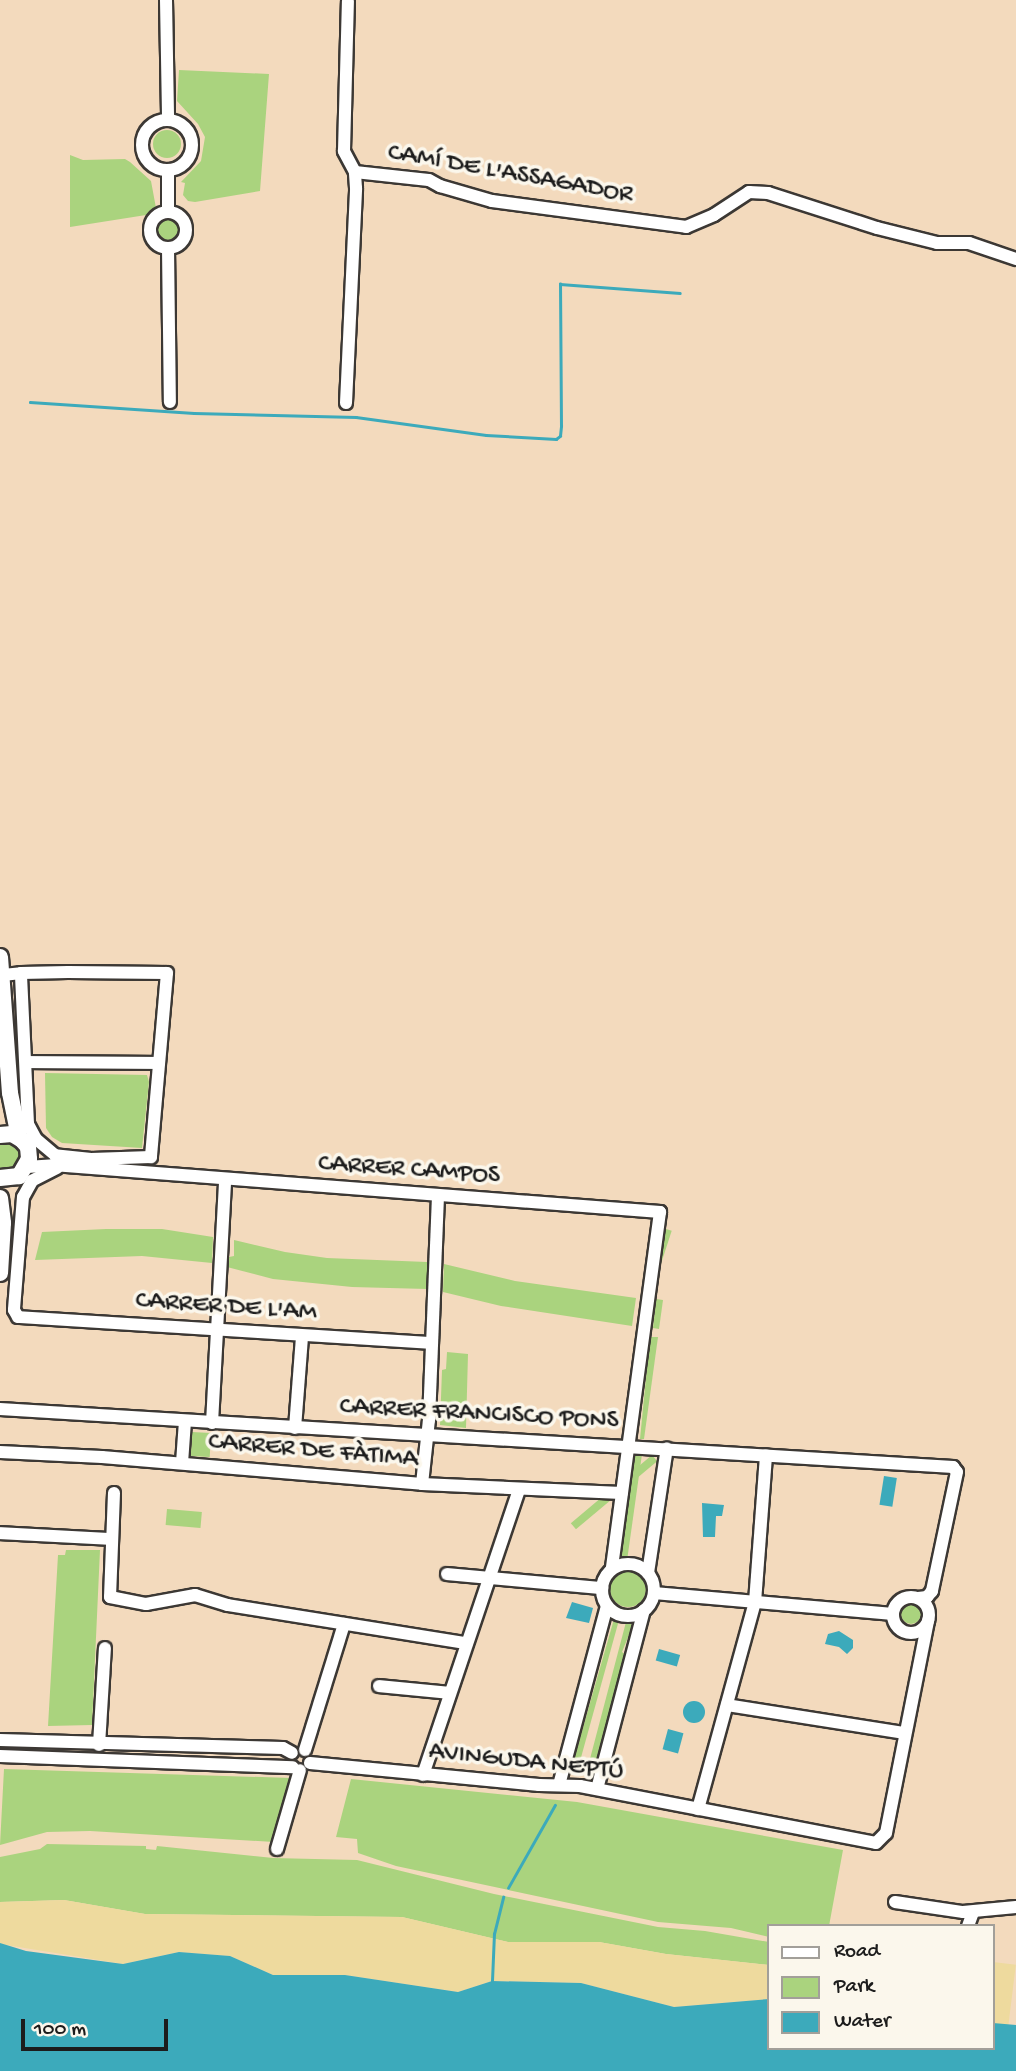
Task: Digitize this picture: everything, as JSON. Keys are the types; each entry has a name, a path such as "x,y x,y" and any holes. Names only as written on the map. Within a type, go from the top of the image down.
{"street":[{"path":"166,0 168,119"},
{"path":"346,403 355,172 344,151 348,1"},
{"path":"168,119 176,121 189,132 192,149 184,164 168,170 147,161 142,145 146,131 152,124 168,119"},
{"path":"168,170 168,212"},
{"name":"CAMÍ DE L'ASSAGADOR","path":"355,172 429,180 440,186 492,201 686,228 749,192 768,193 877,228 937,243 969,243 1016,259"},
{"path":"168,212 182,218 186,231 179,244 169,248 154,241 150,230 155,218 168,212"},
{"path":"169,248 170,402"},
{"path":"0,957 7,1082 0,1132 19,1137"},
{"path":"21,973 28,1124 36,1139 58,1160 154,1175"},
{"path":"3,975 167,974 151,1157 58,1160 18,1169"},
{"path":"26,1062 159,1063"},
{"path":"3,1223 18,1169 19,1137 7,1082"},
{"path":"91,1158 143,1169 154,1175"},
{"name":"CARRER DE L'AM","path":"58,1160 32,1181 23,1196 15,1290 15,1310 18,1317 432,1343"},
{"name":"CARRER CAMPOS","path":"154,1175 660,1212 629,1446"},
{"path":"212,1423 225,1181"},
{"path":"422,1484 428,1436 438,1196"},
{"path":"0,1198 3,1223 0,1273"},
{"path":"295,1428 302,1336"},
{"name":"CARRER FRANCISCO PONS","path":"0,1409 955,1467 932,1591 927,1597 918,1598"},
{"path":"182,1463 185,1422"},
{"path":"559,1785 607,1606 602,1588 612,1569 629,1446"},
{"path":"597,1789 644,1610 654,1593 648,1573 667,1448"},
{"name":"CARRER DE FÀTIMA","path":"0,1452 182,1463 422,1484 622,1493"},
{"path":"698,1809 755,1602 766,1455"},
{"path":"423,1775 519,1490"},
{"path":"114,1493 110,1597 146,1604 195,1595 228,1605 466,1643"},
{"path":"0,1533 112,1539"},
{"path":"612,1569 634,1564 648,1573"},
{"path":"447,1574 602,1588"},
{"path":"654,1593 893,1614"},
{"path":"727,1705 904,1733 928,1621 927,1605 918,1598 902,1599 893,1614"},
{"path":"607,1606 624,1616 644,1610"},
{"path":"893,1614 899,1628 915,1632"},
{"path":"915,1632 928,1621"},
{"path":"277,1849 344,1624"},
{"path":"915,1632 921,1650"},
{"path":"99,1745 105,1648"},
{"path":"379,1686 450,1693"},
{"name":"AVINGUDA NEPTÚ","path":"0,1756 301,1767 559,1785 597,1789 876,1843 884,1837 904,1733"},
{"path":"0,1740 99,1745 284,1748 292,1753 305,1750"},
{"path":"292,1753 289,1759 301,1767"},
{"path":"895,1902 973,1912 1016,1907"},
{"path":"969,1924 973,1912"}],"green space":[{"path":"179,70 269,74 260,191 195,202 188,201 183,195 185,183 181,182 201,161 205,137 198,124 177,101"},
{"path":"167,130 177,134 181,144 177,154 167,158 157,154 153,144 157,134"},
{"path":"70,155 83,160 125,159 130,162 151,181 156,208 146,215 70,227"},
{"path":"168,218 176,221 179,229 176,237 168,240 160,237 157,229 160,221"},
{"path":"45,1073 147,1075 149,1082 142,1148 62,1143 52,1137 46,1128"},
{"path":"5,1133 29,1159 0,1178 0,1135"},
{"path":"162,1229 213,1237 212,1263 142,1256 35,1260 42,1232"},
{"path":"666,1229 672,1231 652,1291 647,1289"},
{"path":"234,1240 327,1258 427,1262 427,1289 352,1287 273,1279 227,1267 229,1257 234,1256"},
{"path":"444,1264 515,1281 636,1298 632,1326 501,1306 443,1292"},
{"path":"656,1299 663,1300 659,1329 653,1328"},
{"path":"650,1337 658,1337 644,1439 640,1439"},
{"path":"447,1352 468,1354 466,1428 440,1425 442,1370 446,1369"},
{"path":"192,1432 211,1433 210,1457 191,1456"},
{"path":"635,1453 642,1454 627,1558 620,1557"},
{"path":"652,1455 657,1461 576,1529 571,1523"},
{"path":"167,1509 202,1512 200,1528 166,1525"},
{"path":"66,1550 100,1550 92,1725 48,1726 58,1555 65,1555"},
{"path":"628,1571 641,1576 646,1589 641,1602 628,1607 615,1602 610,1589 615,1576"},
{"path":"911,1604 918,1607 921,1614 918,1621 911,1624 904,1621 901,1614 904,1607"},
{"path":"614,1619 619,1620 577,1772 572,1766"},
{"path":"626,1622 633,1625 622,1652 626,1655 593,1773 586,1774"},
{"path":"4,1769 292,1778 274,1842 90,1831 47,1832 0,1845"},
{"path":"351,1779 577,1802 843,1850 829,1924 768,1924 768,1937 731,1928 658,1922 396,1866 358,1853 357,1839 336,1837"},
{"path":"47,1844 146,1846 146,1849 156,1850 157,1846 273,1858 357,1860 494,1894 658,1927 705,1931 768,1942 768,1965 666,1954 599,1942 508,1942 402,1917 145,1914 64,1900 0,1902 0,1857 40,1849"}],"sand":[{"path":"64,1900 145,1914 402,1917 508,1942 599,1942 666,1954 768,1965 768,1999 674,2007 581,1983 492,1981 458,1992 345,1975 273,1975 230,1956 179,1952 123,1964 0,1944 0,1902"},
{"path":"995,1962 1016,1965 1008,2025 995,2024"}],"water":[{"path":"884,1476 897,1478 892,1507 879,1505"},
{"path":"702,1503 724,1505 722,1516 716,1516 715,1537 703,1537"},
{"path":"572,1602 593,1608 589,1623 566,1618"},
{"path":"839,1631 853,1640 853,1648 847,1654 839,1647 825,1644 828,1634"},
{"path":"659,1649 680,1655 677,1667 656,1661"},
{"path":"690,1701 698,1701 705,1708 705,1716 698,1723 690,1723 683,1716 683,1708"},
{"path":"668,1729 683,1733 678,1753 663,1749"},
{"path":"0,1943 26,1951 123,1964 179,1952 230,1956 273,1975 345,1975 458,1992 492,1981 581,1983 674,2007 768,1999 768,2050 995,2050 995,2023 1016,2025 1016,2071 0,2071"}],"waterway":[{"path":"30,402 194,413 356,417 486,435 556,439 560,436 561,426 560,284 680,293"},
{"path":"508,1888 555,1805"},
{"path":"492,1981 494,1934 503,1897"}]}
